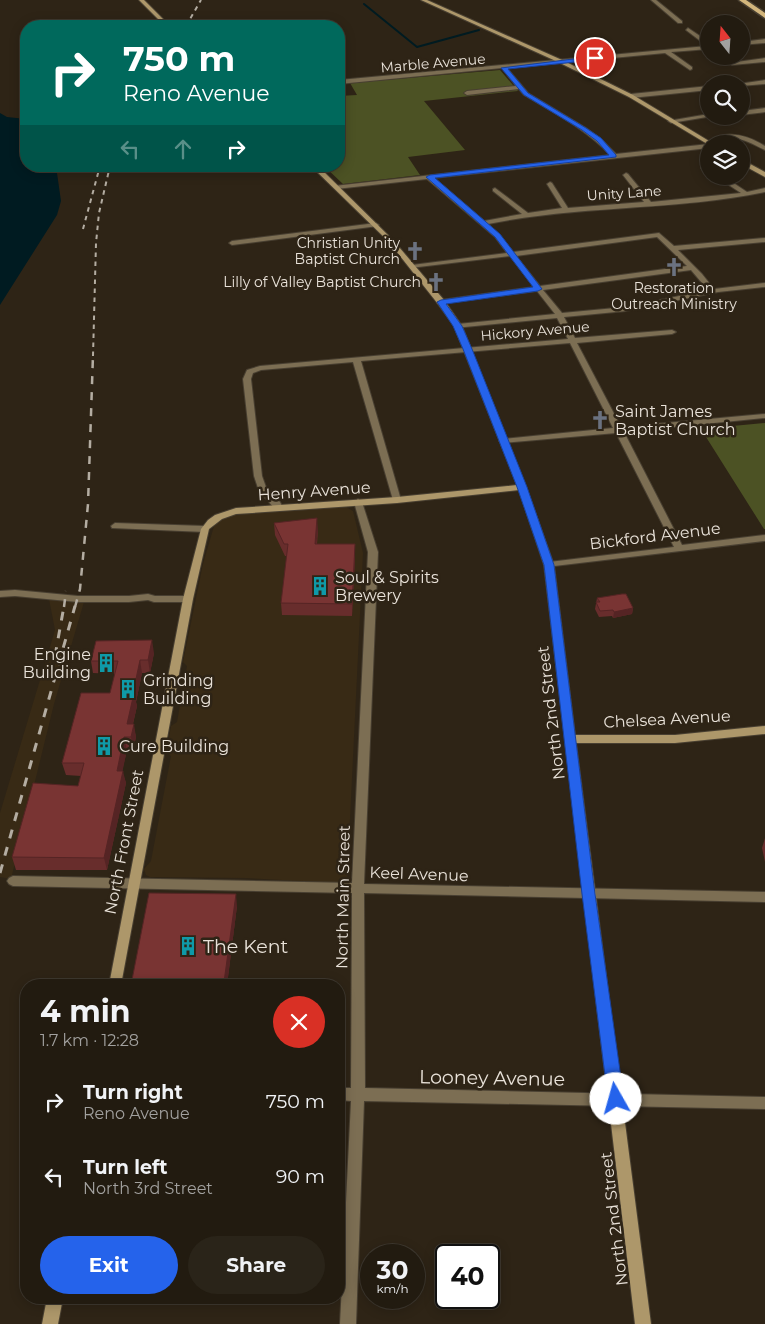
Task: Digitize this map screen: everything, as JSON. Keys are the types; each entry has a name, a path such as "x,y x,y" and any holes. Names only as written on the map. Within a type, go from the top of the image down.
{"main road":[{"path":"742,0 765,16"}],"street":[{"path":"141,0 162,20"},
{"path":"422,0 560,61 631,96 700,137"},
{"path":"653,0 680,22"},
{"path":"688,29 700,39"},
{"path":"750,43 765,41"},
{"name":"Marble Avenue","path":"345,81 504,68 700,47"},
{"path":"666,51 690,68"},
{"path":"750,61 765,60"},
{"path":"504,68 536,102 599,140 614,156"},
{"path":"750,83 765,82"},
{"path":"467,93 520,87"},
{"path":"631,96 700,89"},
{"path":"750,112 765,110"},
{"path":"671,121 700,117"},
{"path":"750,139 765,148"},
{"path":"336,187 700,144"},
{"path":"750,166 765,175"},
{"name":"North 2nd Street","path":"320,172 376,226 441,302 458,326 522,487 549,565 643,1324"},
{"path":"626,175 648,204"},
{"path":"430,177 497,236 560,316 679,548"},
{"path":"550,184 566,209"},
{"path":"732,185 747,194"},
{"path":"495,190 526,214"},
{"name":"Unity Lane","path":"484,224 526,214 566,209 648,204 747,194 765,190"},
{"path":"232,243 376,226"},
{"path":"412,267 659,235 712,291"},
{"path":"673,248 765,240"},
{"path":"441,302 691,268"},
{"path":"458,326 626,309 712,291 765,285"},
{"name":"Hickory Avenue","path":"279,508 263,491 258,476 247,379 250,372 260,368 672,332"},
{"path":"356,359 397,500"},
{"path":"503,442 765,416"},
{"name":"Henry Avenue","path":"205,529 210,522 225,514 279,508 397,500 522,487"},
{"name":"North Main Street","path":"348,1324 358,1094 358,889 367,663 373,577 373,552 358,502"},
{"path":"115,526 205,529"},
{"name":"North Front Street","path":"116,979 188,599 205,529"},
{"name":"Bickford Avenue","path":"549,565 765,538"},
{"path":"0,594 15,593 78,599 129,599 135,602 148,602 154,599 188,599"},
{"name":"Chelsea Avenue","path":"570,739 675,739 765,730"},
{"name":"Keel Avenue","path":"13,881 134,882 269,888 765,897"},
{"name":"Looney Avenue","path":"345,1094 765,1103"},
{"path":"50,1324 54,1304"}],"shaded area":[{"path":"346,507 353,511 363,553 347,880 345,883 338,883 245,878 150,877 146,875 144,869 151,861 171,756 166,752 171,726 177,722 187,666 183,662 203,564 214,526 219,521 232,515"},
{"path":"49,599 84,602 54,704 11,879 0,877 0,813 55,630"}],"green space":[{"path":"500,70 518,91 424,101 465,150 408,157 420,175 343,184 330,172 345,172 345,96 357,95 350,83"},
{"path":"765,423 765,529 764,529 701,429"}],"water":[{"path":"0,113 7,117 20,118 20,172 57,172 61,201 57,215 0,305"}],"building":[{"name":"Soul & Spirits Brewery","path":"317,518 315,544 355,544 352,604 281,603 288,544 284,544 274,523"},
{"path":"626,594 633,608 614,612 613,610 600,611 596,602 600,602 597,598"},
{"path":"152,640 148,660 140,660 127,724 134,724 131,737 124,737 117,771 123,771 104,858 12,857 33,783 78,786 84,763 62,763 81,693 110,693 118,661 91,661 96,641"},
{"name":"The Kent","path":"149,893 236,894 224,979 132,979"}],"waterway":[{"path":"364,4 417,47 479,30"}],"railway":[{"path":"189,20 201,0"},
{"path":"83,229 98,172"},
{"path":"93,356 96,243 99,213 109,172"},
{"path":"75,607 80,589 88,504 93,355"},
{"path":"64,607 66,591"},
{"path":"55,656 64,606"},
{"path":"0,873 75,606"}],"place":[{"name":"Christian Unity Baptist Church","path":"415,251"},
{"name":"Restoration Outreach Ministry","path":"674,267"},
{"name":"Lilly of Valley Baptist Church","path":"436,282"},
{"name":"Saint James Baptist Church","path":"600,420"},
{"name":"Soul & Spirits Brewery","path":"320,586"},
{"name":"Engine Building","path":"106,663"},
{"name":"Grinding Building","path":"128,689"},
{"name":"Cure Building","path":"104,746"},
{"name":"The Kent","path":"188,946"}],"route":[{"path":"595,58 504,68 526,94 536,102 584,129 599,140 614,156 430,177 497,236 538,289 441,302 458,326 522,487 549,565 616,1099"}]}
